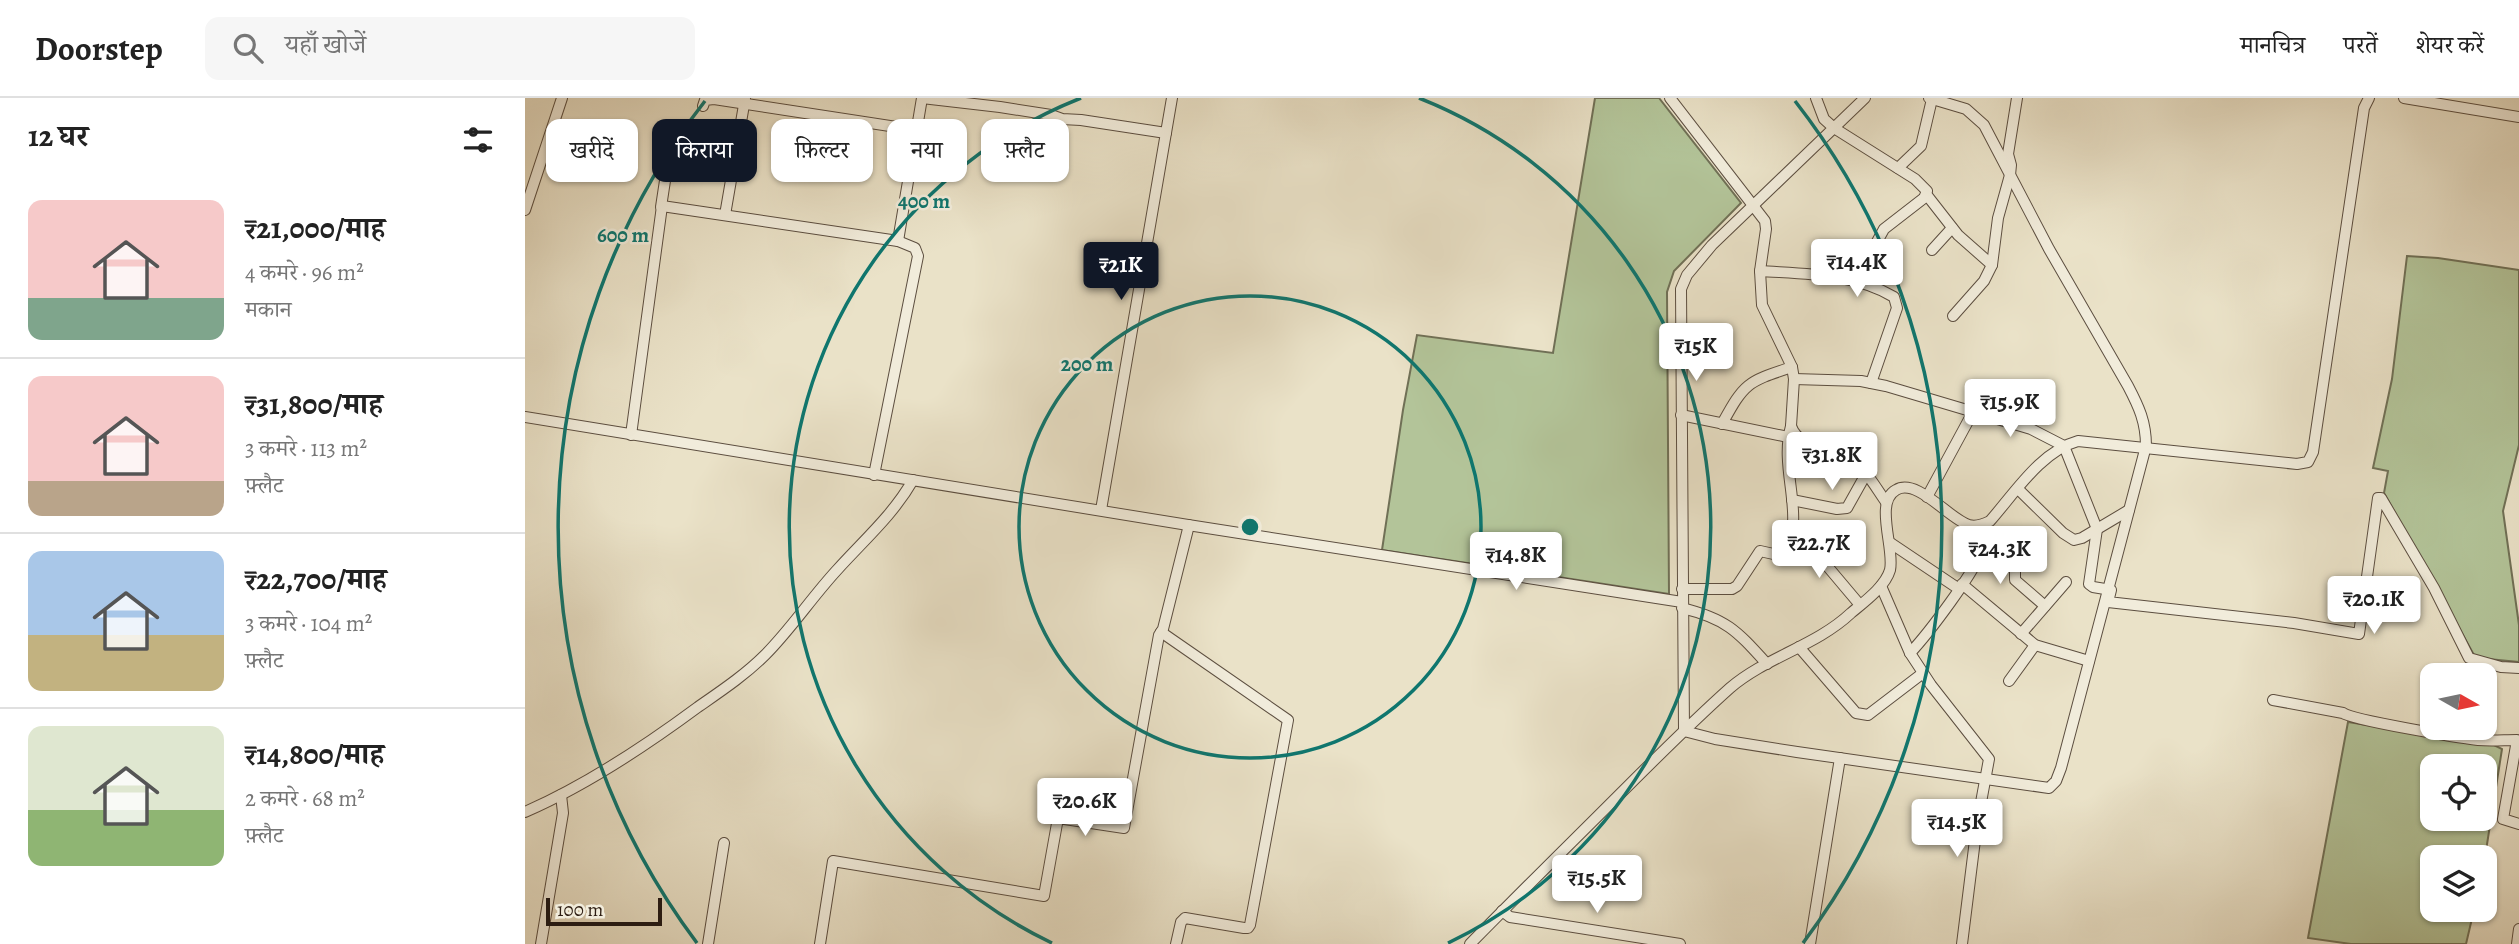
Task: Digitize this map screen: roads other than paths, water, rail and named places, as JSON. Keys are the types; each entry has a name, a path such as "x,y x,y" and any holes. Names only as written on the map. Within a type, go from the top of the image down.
{"street":[{"path":"525,210 562,98"},
{"path":"918,119 922,98 1000,107 1062,119 1165,133"},
{"path":"1101,510 1172,98"},
{"path":"1670,98 1766,225 1760,271 1762,305 1792,367 1794,379 1786,461 1792,500 1791,540 1782,555 1760,551 1735,588 1682,589"},
{"path":"1816,98 1824,119 1834,128 1921,183 1926,194 1952,228 1992,265"},
{"path":"1684,731 1680,296 1683,282 1695,263 1752,204 1865,98"},
{"path":"1684,731 1715,739 2042,789 2053,786 2061,768 2146,446 2146,428 2140,409 2049,249 1984,125 1976,116 1956,105 1930,98 1921,146 1898,169"},
{"path":"1953,316 1984,281 1992,265 1998,218 2010,175 2008,154 2017,98"},
{"path":"1885,502 1893,491 1902,488 1918,491 1969,525 1981,525 1990,521 2044,461 2064,446 2083,440 2297,464 2308,462 2313,452 2364,108 2369,98"},
{"path":"2404,98 2519,117"},
{"path":"703,106 705,100 744,101 887,125"},
{"path":"725,215 744,101"},
{"path":"631,435 665,182"},
{"path":"898,241 908,182"},
{"path":"1855,282 1884,229 1926,194"},
{"path":"661,208 898,241 915,248 918,256 874,475"},
{"path":"1932,250 1952,228"},
{"path":"1760,271 1827,275 1889,294 1896,300 1897,304 1871,383"},
{"path":"1722,424 1745,387 1792,367"},
{"path":"1794,379 1871,383 2031,429 2064,446 2097,529 2088,581 2093,587 2111,590 2108,602 2283,622 2359,634 2378,498 2381,498 2434,588 2469,658 2501,667 2519,668"},
{"path":"1927,498 1973,412"},
{"path":"1681,415 1788,437"},
{"path":"525,417 1682,605 1729,625 1766,664"},
{"path":"1470,944 1684,731 1736,684 1849,616 1881,586 1889,570 1885,502 1853,460 1800,439 1791,426"},
{"path":"1792,500 1847,509 1866,474"},
{"path":"525,812 561,795 643,748 735,681 764,656 837,570 899,503 913,480"},
{"path":"2018,489 2069,538 2078,540 2129,510"},
{"path":"820,944 833,861 1044,896 1058,818 1124,828 1161,632 1189,525"},
{"path":"1910,653 1960,587 1980,555 1984,538 1981,525"},
{"path":"1984,538 2013,561 2015,580 2045,606"},
{"path":"1791,540 1828,567 1860,605"},
{"path":"1889,542 1960,587 2035,645 2089,661"},
{"path":"2021,634 2066,582"},
{"path":"1881,586 1910,653 1987,755 1989,762 1976,834 1962,944"},
{"path":"1161,632 1287,720 1250,925 1244,928 1182,919 1176,944"},
{"path":"2009,681 2035,645"},
{"path":"1800,647 1851,707 1864,716 1868,716 1923,673"},
{"path":"2273,700 2453,736 2480,740 2517,740 2503,819 2519,824"},
{"path":"1810,944 1840,758"},
{"path":"541,944 563,813 561,795"},
{"path":"708,944 724,843"},
{"path":"1502,911 1510,918 1680,944"},
{"path":"2517,944 2519,929"}]}
